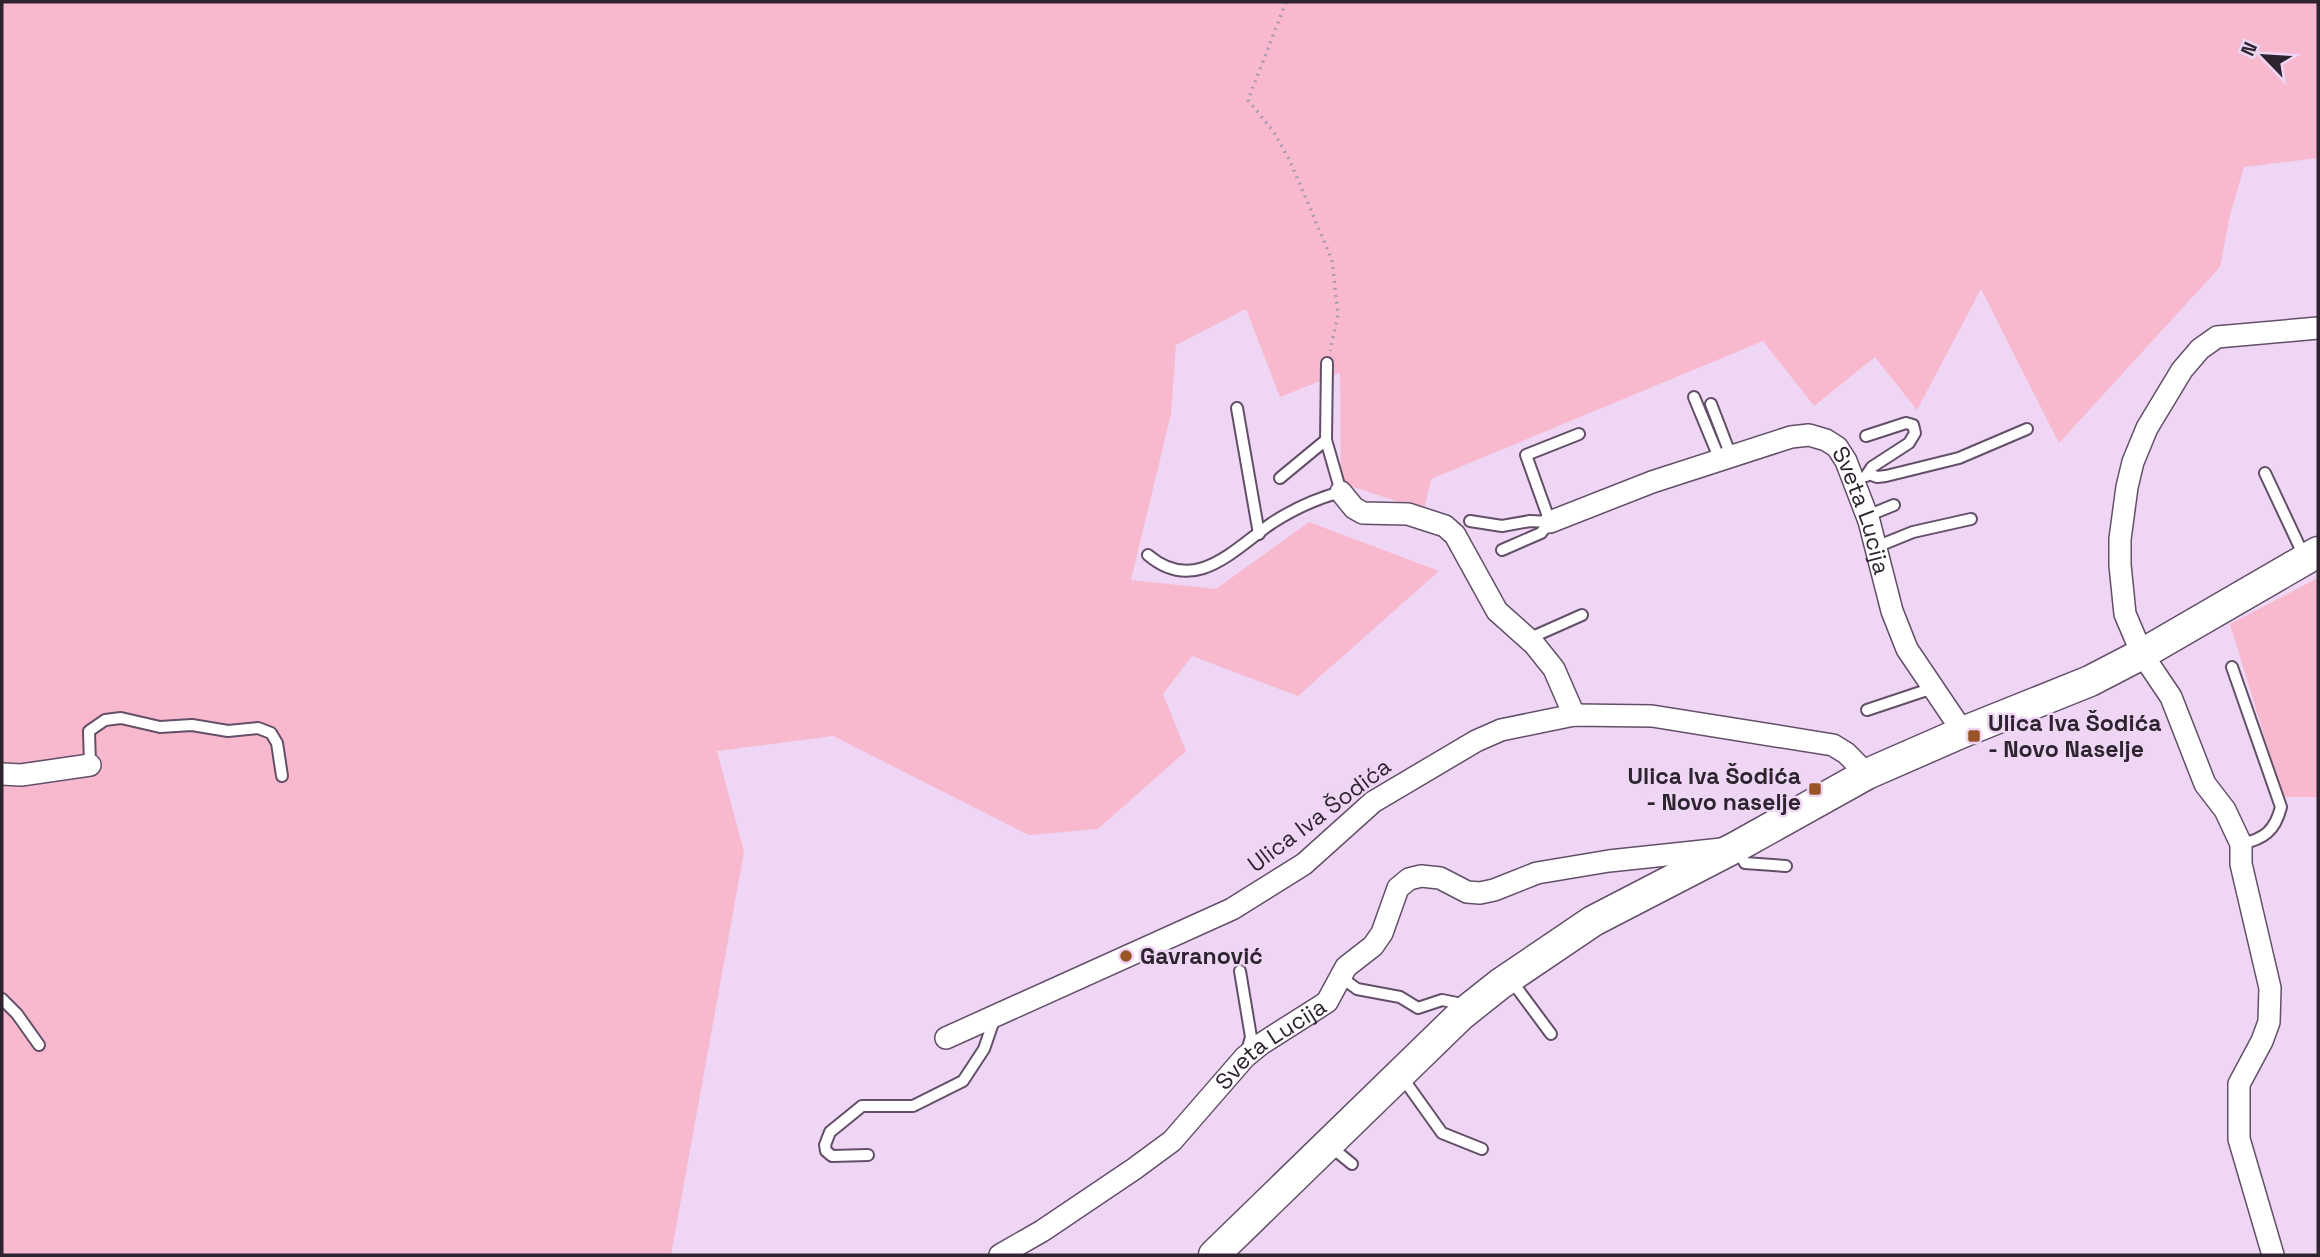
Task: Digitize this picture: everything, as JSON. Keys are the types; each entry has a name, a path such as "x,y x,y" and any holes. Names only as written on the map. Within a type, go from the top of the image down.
{"street":[{"path":"2273,1255 2239,1139 2239,1084 2269,1022 2270,988 2241,864 2241,844 2225,810 2205,784 2171,697 2142,654 2125,614 2120,539 2133,462 2147,428 2182,370 2200,349 2217,337 2318,328"},
{"name":"Sveta Lucija","path":"1550,522 1652,482 1791,437 1809,435 1826,440 1837,447 1861,478 1867,516 1892,611 1907,649 1963,732"},
{"path":"1341,492 1354,508 1363,513 1408,513 1446,526 1455,535 1497,611 1528,639 1554,669 1574,715"},
{"name":"Sveta Lucija","path":"1214,1255 1473,1006 1593,921 1736,847 1867,774 2090,681 2312,556"},
{"name":"Ulica Iva Šodića","path":"946,1038 1232,909 1304,864 1373,802 1476,741 1501,730 1574,715 1652,716 1833,745 1846,753 1867,774"},
{"path":"2,774 21,775 90,765"},
{"name":"Sveta Lucija","path":"1000,1255 1042,1231 1172,1141 1245,1057 1327,1002 1346,967 1378,940 1389,918 1398,888 1409,879 1421,876 1440,878 1467,891 1480,893 1537,873 1609,861 1736,847"}],"lane":[{"path":"1147,555 1162,567 1205,567 1226,559 1272,523 1341,492 1326,440 1327,363"},
{"path":"1694,397 1726,458"},
{"path":"1711,404 1726,458"},
{"path":"1237,408 1259,534"},
{"path":"1861,478 1872,467 1909,443 1915,433 1913,425 1906,423 1866,436"},
{"path":"1861,478 1886,476 1959,458 2027,429"},
{"path":"1550,522 1527,455 1578,434"},
{"path":"1280,478 1326,440"},
{"path":"2265,473 2312,556"},
{"path":"1867,516 1894,505"},
{"path":"1875,547 1913,532 1971,519"},
{"path":"1470,521 1502,526 1530,521 1550,522"},
{"path":"1502,550 1541,533 1550,522"},
{"path":"1528,639 1582,615"},
{"path":"2232,667 2281,807 2278,822 2267,835 2259,840 2241,844"},
{"path":"1867,710 1933,688"},
{"path":"90,765 89,731 105,720 121,718 160,727 192,726 228,731 258,728 271,733 277,743 282,775"},
{"path":"1736,847 1745,863 1786,866"},
{"path":"1240,971 1251,1037 1245,1057"},
{"path":"1341,977 1357,989 1400,997 1418,1008 1442,1000 1473,1006"},
{"path":"1510,978 1551,1034"},
{"path":"2,999 17,1014 39,1045"},
{"path":"868,1155 832,1156 825,1151 824,1145 830,1132 862,1106 913,1106 963,1081 984,1049 995,1017"},
{"path":"1400,1074 1441,1133 1482,1149"},
{"path":"1328,1144 1352,1164"}],"path":[{"path":"1286,2 1248,100 1273,131 1290,161 1332,261 1338,315 1327,363"}],"shaded area":[{"path":"2,2 2318,2 2318,158 2244,167 2230,215 2220,267 2059,443 1981,289 1917,410 1875,357 1814,406 1763,341 1431,479 1424,510 1341,483 1340,373 1280,397 1246,309 1176,345 1171,414 1131,580 1216,589 1309,522 1439,571 1298,696 1192,656 1163,694 1186,751 1098,829 1029,835 833,736 717,751 744,852 671,1255 2,1255"},
{"path":"2318,578 2318,797 2283,797 2230,624"}],"place":[{"name":"Ulica Iva Šodića - Novo Naselje","path":"1974,736"},
{"name":"Ulica Iva Šodića - Novo naselje","path":"1815,789"},
{"name":"Gavranović","path":"1126,956"}]}
